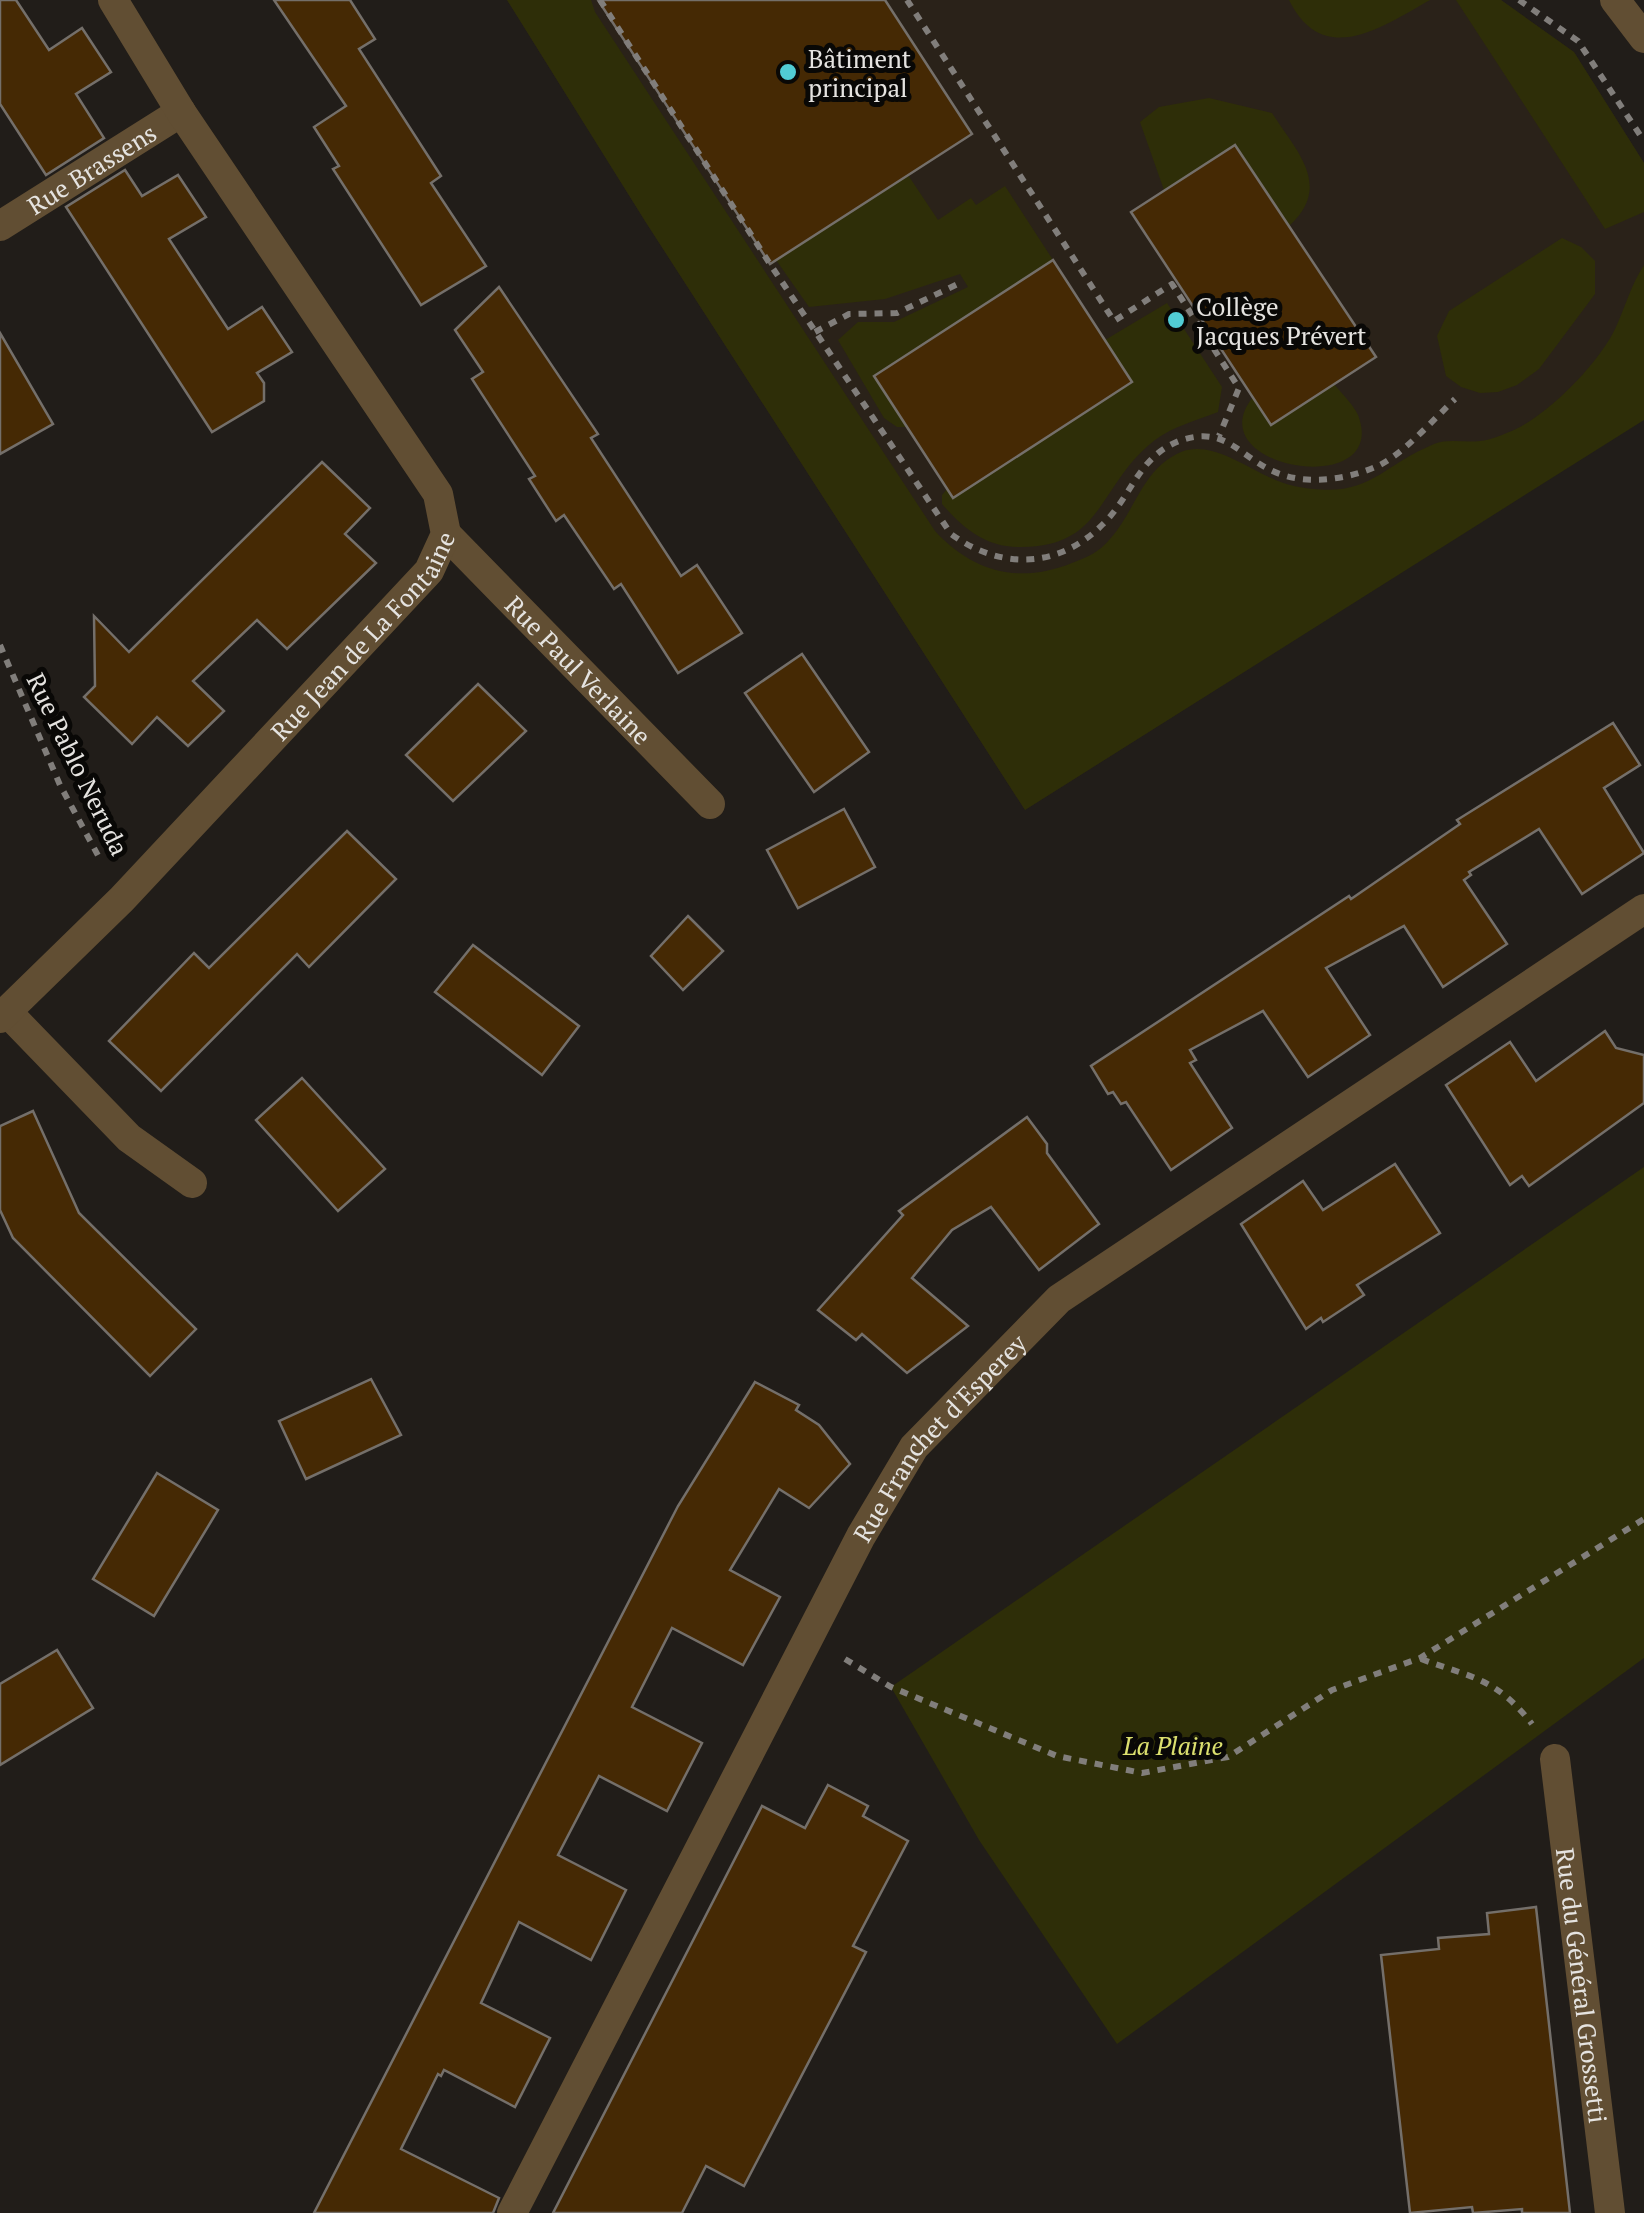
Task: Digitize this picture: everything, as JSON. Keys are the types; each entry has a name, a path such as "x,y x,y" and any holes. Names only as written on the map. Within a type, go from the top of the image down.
{"street":[{"name":"Rue Jean de La Fontaine","path":"3,1015 122,899 430,571 446,534 438,494 181,112 113,0"},
{"path":"1615,0 1644,38"},
{"name":"Rue Brassens","path":"0,226 181,112"},
{"name":"Rue Paul Verlaine","path":"446,534 710,804"},
{"name":"Rue Franchet d'Esperey","path":"512,2213 861,1536 914,1448 1059,1299 1644,909"},
{"path":"3,1015 129,1138 192,1183"},
{"name":"Rue du Général Grossetti","path":"1556,1758 1610,2213"}],"path":[{"path":"600,0 814,332 950,534 970,548 997,559 1053,556 1105,523 1148,460 1166,446 1194,436 1219,436 1283,475 1351,477 1384,463 1455,400"},
{"path":"907,0 1114,320 1172,284 1238,388 1219,436"},
{"path":"1519,0 1578,41 1644,141"},
{"path":"814,332 849,314 898,313 960,283"},
{"name":"Rue Pablo Neruda","path":"0,645 60,785 122,899"},
{"path":"809,1638 891,1687 1057,1756 1142,1773 1228,1757 1332,1690 1420,1658 1644,1520"},
{"path":"1420,1658 1488,1680 1515,1702 1556,1758"}],"shaded area":[{"name":"Collège Jacques Prévert","path":"507,0 1501,0 1574,52 1644,163 1644,419 1025,810"}],"green space":[{"path":"507,0 591,0 595,12 935,531 982,565 999,571 1034,573 1093,554 1119,528 1148,479 1181,452 1208,450 1280,482 1319,490 1339,489 1370,480 1434,444 1484,440 1516,429 1559,398 1599,355 1644,265 1644,420 1025,810"},
{"path":"1289,0 1430,0 1373,30 1336,37 1319,33 1303,21"},
{"path":"1456,0 1501,0 1574,52 1644,163 1644,212 1605,229"},
{"path":"1209,98 1272,113 1300,155 1310,183 1308,197 1289,226 1235,145 1164,190 1140,122 1159,107"},
{"path":"908,175 938,220 971,198 976,205 1005,186 1053,260 874,376 906,427 897,427 884,418 838,340 858,322 894,322 968,287 960,274 885,299 809,307 776,260"},
{"path":"1562,238 1581,247 1595,261 1595,294 1539,369 1517,385 1498,392 1480,393 1461,387 1446,376 1437,336 1449,311"},
{"path":"1167,303 1222,387 1218,412 1155,440 1121,476 1085,525 1047,545 996,544 950,513 942,504 947,489 953,497 1131,382 1105,340"},
{"path":"1334,384 1358,415 1361,442 1347,459 1324,466 1296,465 1269,457 1250,442 1242,422 1253,397"},
{"name":"La Plaine","path":"1644,1167 1644,1658 1117,2044 979,1840 891,1687"}],"building":[{"path":"0,0 16,0 49,50 82,28 111,72 76,94 104,138 46,175 0,104"},
{"path":"274,0 350,0 375,39 359,49 441,176 431,183 486,266 421,305 333,169 339,166 314,127 346,106"},
{"name":"Bâtiment principal","path":"598,0 885,0 972,134 770,264"},
{"path":"1235,145 1376,357 1271,425 1131,212"},
{"path":"125,170 142,196 178,175 206,217 169,239 228,329 262,307 292,352 257,373 264,383 264,401 212,432 66,207"},
{"path":"1053,260 1132,382 953,498 874,376"},
{"path":"499,287 598,434 591,438 681,576 697,565 742,633 678,673 621,584 614,589 564,515 556,521 529,479 535,476 472,379 483,372 455,330"},
{"path":"0,333 53,424 0,454"},
{"path":"322,462 370,508 345,534 376,563 287,649 257,620 193,681 224,711 188,746 157,717 132,744 84,697 95,686 94,616 129,652"},
{"path":"802,654 869,752 814,792 745,693"},
{"path":"478,684 526,731 453,801 406,755"},
{"path":"1613,723 1640,765 1604,788 1644,853 1582,894 1539,829 1469,872 1471,875 1464,880 1507,944 1443,987 1404,926 1326,968 1370,1035 1308,1077 1263,1011 1190,1050 1196,1060 1190,1063 1232,1128 1171,1170 1126,1102 1121,1104 1113,1092 1108,1094 1091,1066 1349,896 1351,899 1460,824 1457,820"},
{"path":"844,809 875,867 798,908 767,850"},
{"path":"347,831 396,879 309,967 297,954 161,1091 109,1041 194,953 209,968"},
{"path":"688,916 723,951 683,990 651,956"},
{"path":"473,945 579,1026 542,1075 435,992"},
{"path":"1605,1031 1616,1048 1644,1055 1644,1103 1529,1186 1522,1176 1510,1185 1446,1085 1510,1042 1536,1081"},
{"path":"302,1078 385,1169 338,1211 256,1120"},
{"path":"33,1111 79,1213 196,1329 150,1376 13,1238 0,1210 0,1126"},
{"path":"1027,1117 1047,1144 1047,1153 1099,1224 1039,1270 991,1207 952,1230 912,1278 968,1326 907,1373 862,1334 856,1340 818,1310 903,1215 899,1211"},
{"path":"1395,1164 1440,1233 1357,1285 1364,1295 1306,1329 1241,1224 1303,1181 1323,1210"},
{"path":"371,1379 401,1435 306,1479 279,1421"},
{"path":"755,1382 799,1405 796,1410 819,1425 850,1464 809,1508 779,1489 730,1570 780,1597 743,1665 672,1628 632,1707 702,1743 667,1811 599,1776 558,1855 626,1890 591,1960 519,1922 481,2003 550,2038 515,2107 444,2070 441,2076 438,2074 401,2149 499,2198 493,2213 314,2213 678,1506"},
{"path":"157,1473 218,1510 154,1616 93,1579"},
{"path":"57,1650 93,1708 0,1765 0,1684"},
{"path":"828,1785 868,1806 863,1816 908,1841 853,1946 866,1952 744,2186 706,2166 682,2213 553,2213 762,1806 805,1828"},
{"path":"1536,1907 1570,2213 1522,2213 1522,2209 1473,2213 1472,2207 1410,2213 1381,1955 1439,1949 1438,1938 1489,1934 1487,1913"}],"place":[{"name":"Bâtiment principal","path":"788,72"},
{"name":"Collège Jacques Prévert","path":"1176,320"}]}
